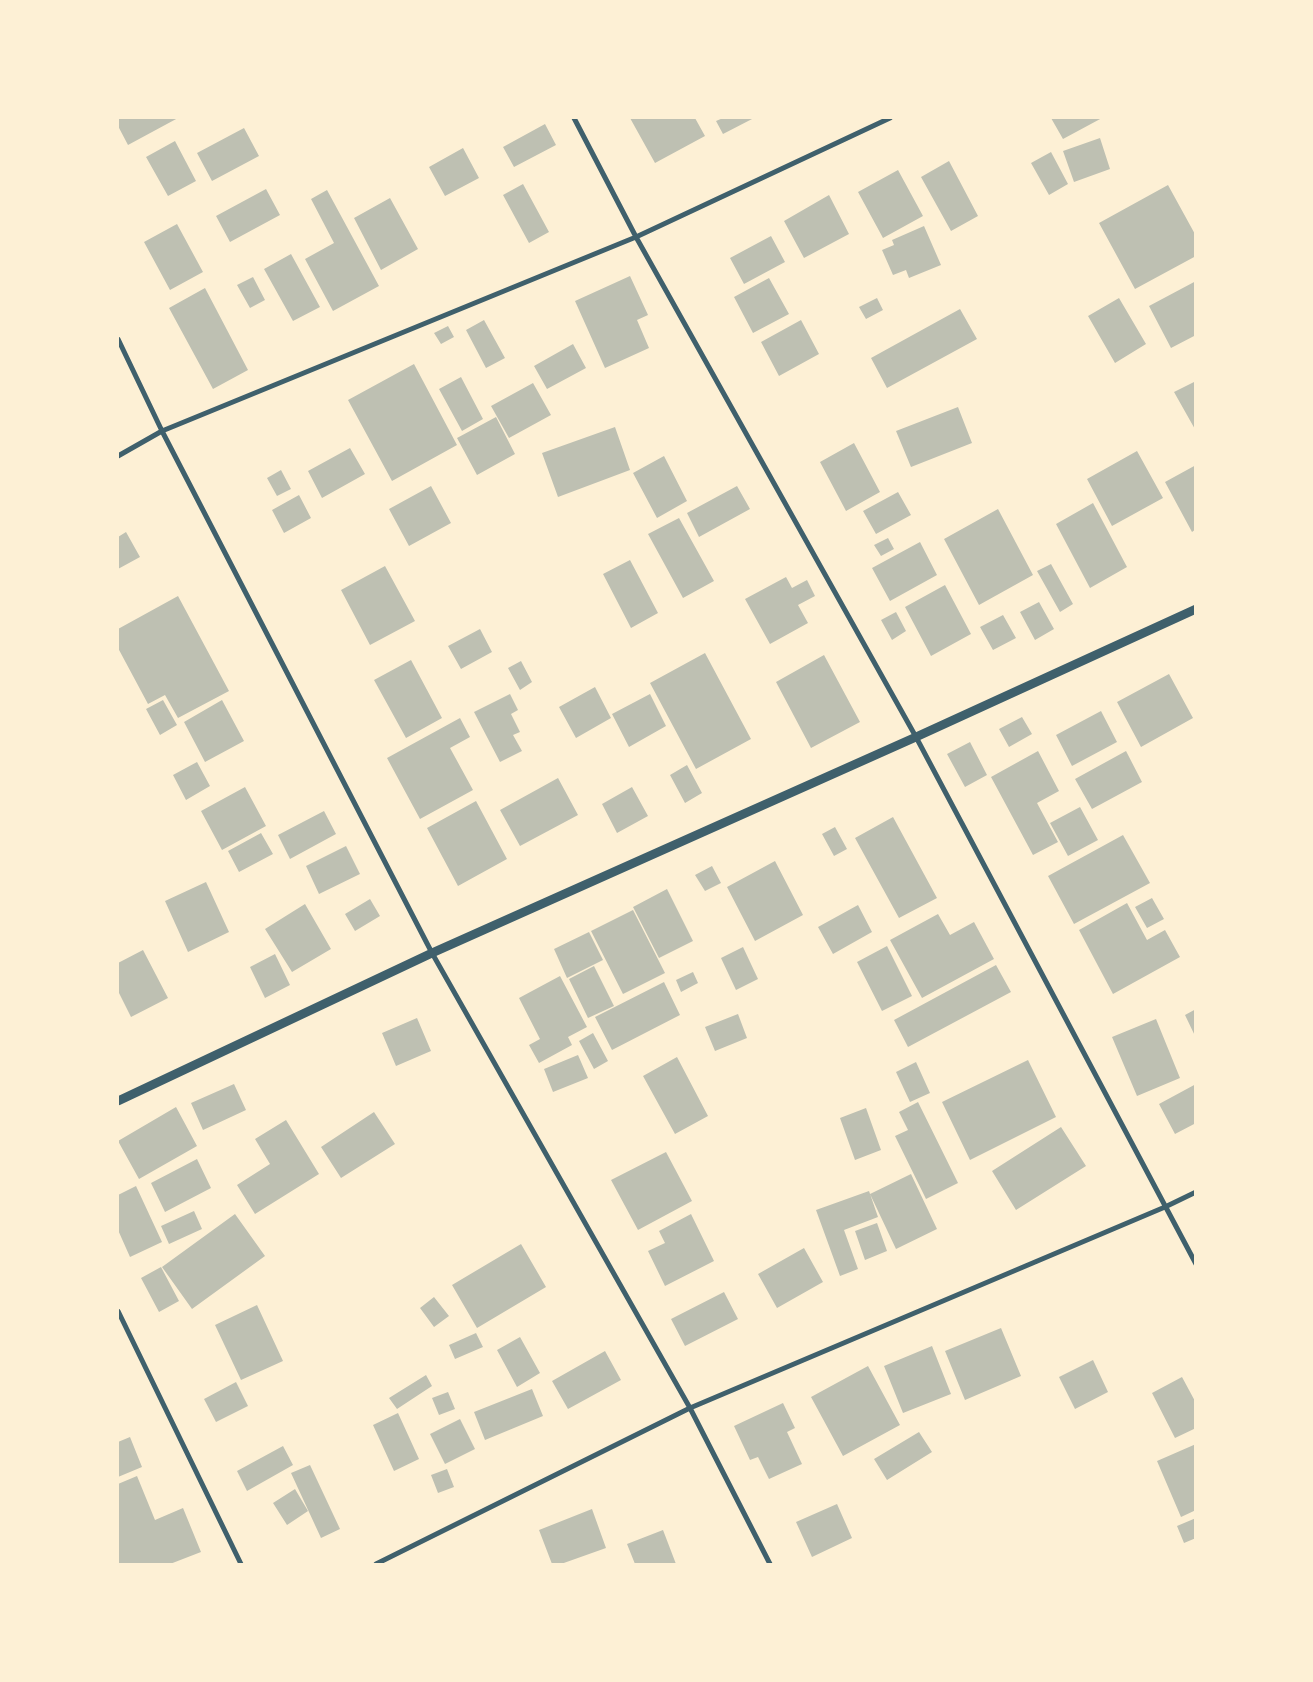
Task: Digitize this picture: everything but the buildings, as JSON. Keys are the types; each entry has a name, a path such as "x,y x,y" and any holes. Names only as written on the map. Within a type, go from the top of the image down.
{"street":[{"path":"574,118 636,237 916,736 1196,1264"},
{"path":"118,456 162,431 636,237 890,118"},
{"path":"118,339 162,431 432,953 690,1408 770,1564"},
{"path":"118,1100 432,953 1196,609"},
{"path":"376,1564 690,1408 1165,1207 1196,1192"},
{"path":"118,1311 240,1564"}]}
